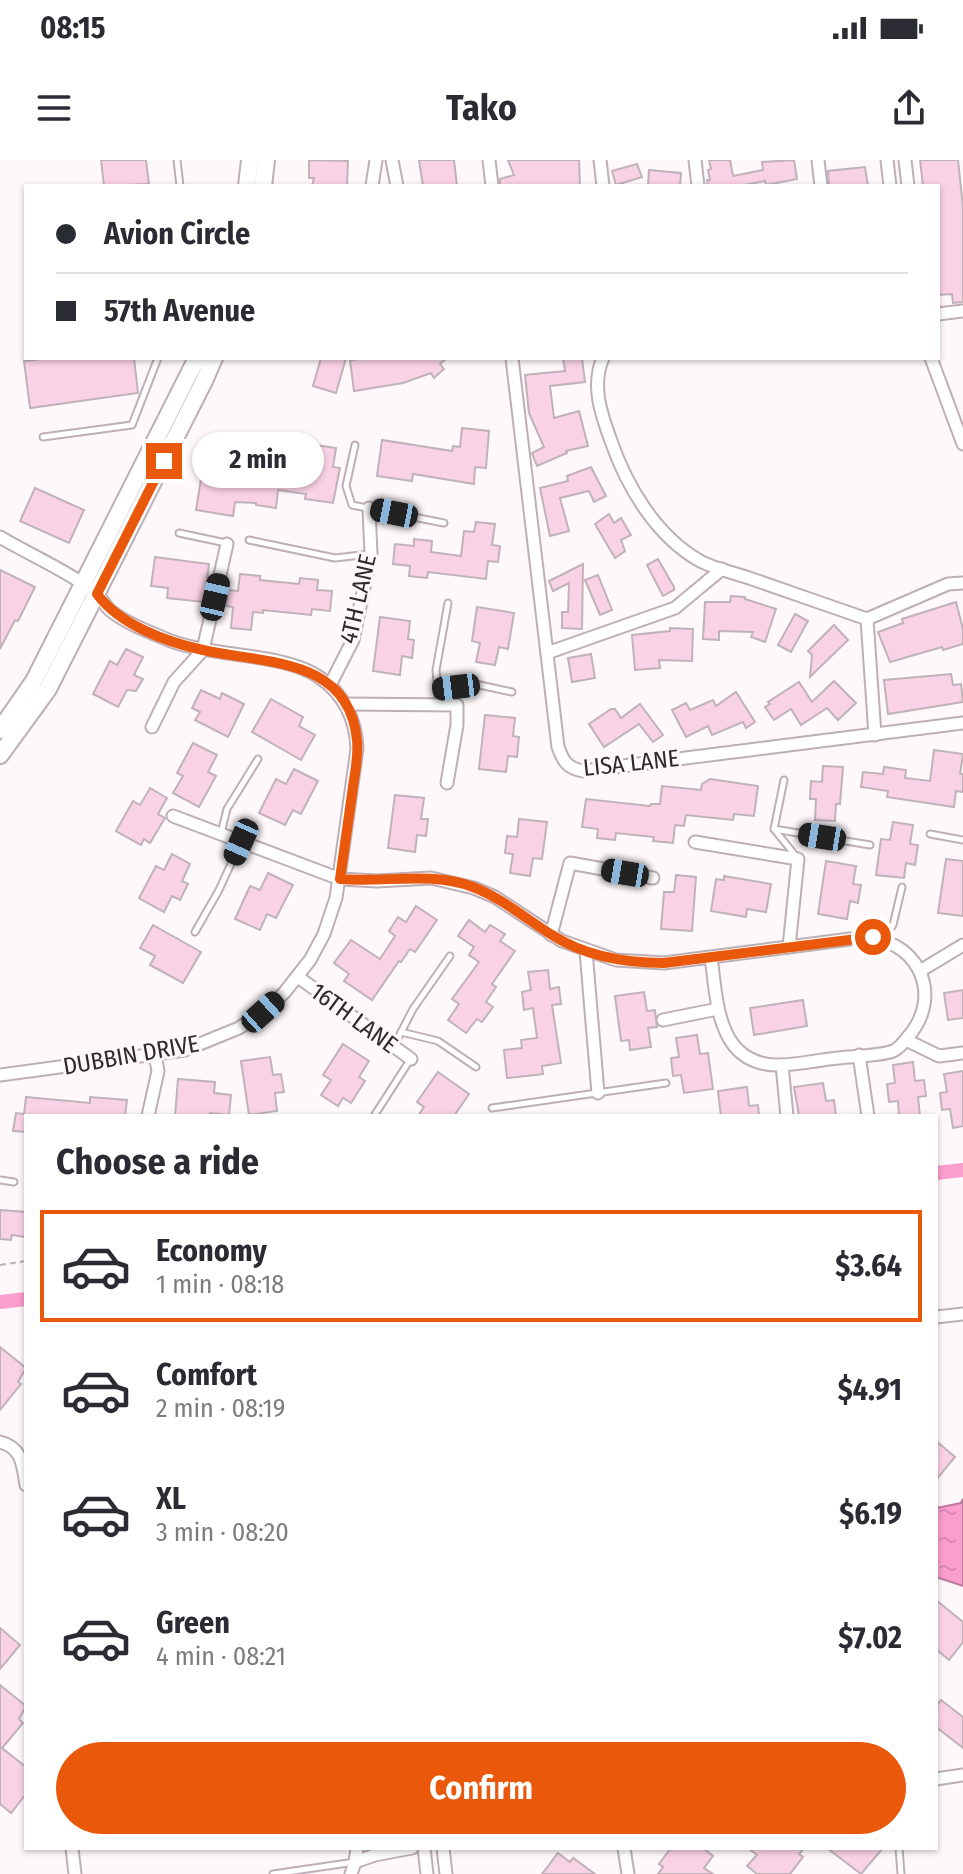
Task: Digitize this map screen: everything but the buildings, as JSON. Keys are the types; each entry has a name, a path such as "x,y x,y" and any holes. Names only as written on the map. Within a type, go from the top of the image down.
{"street":[{"path":"247,184 250,160"},
{"path":"263,184 266,160"},
{"path":"372,184 376,160"},
{"path":"392,160 397,184"},
{"path":"489,160 492,184"},
{"path":"600,160 603,184"},
{"path":"695,160 698,184"},
{"path":"818,160 821,184"},
{"path":"887,160 890,184"},
{"path":"905,160 908,184"},
{"path":"940,314 963,311"},
{"path":"0,755 48,689 196,360"},
{"path":"0,730 91,590 213,360"},
{"name":"LISA LANE","path":"512,360 558,747 565,764 583,771 963,723"},
{"path":"602,360 598,375 598,395 615,452 630,484 655,522 672,540 701,562 867,619 948,584 963,583"},
{"path":"932,360 963,444"},
{"name":"4TH LANE","path":"330,685 353,640 371,554 369,508"},
{"name":"DUBBIN DRIVE","path":"0,537 91,590 110,611 173,642 293,665 313,673 330,685 345,704 355,729 357,749 340,879 324,934 298,977 263,1012 239,1028 204,1044 155,1055 0,1075"},
{"path":"152,727 174,682 203,650 227,544"},
{"path":"547,653 675,608 722,569"},
{"path":"867,619 875,735"},
{"path":"345,704 457,705 457,725 447,783"},
{"path":"173,816 340,879 377,881 410,877 453,881 495,897 551,935 616,960 639,963 858,938 883,939 901,947 920,971 924,1001 917,1022 906,1040 893,1051 782,1065 762,1063 743,1053 723,1029 711,957"},
{"path":"695,842 798,859 789,947"},
{"path":"551,935 570,863 653,878"},
{"path":"920,971 963,945"},
{"path":"586,951 598,1093"},
{"name":"16TH LANE","path":"298,977 411,1059"},
{"path":"663,1020 718,1009"},
{"path":"906,1040 939,1056 963,1053"},
{"path":"148,1114 158,1071 155,1055"},
{"path":"859,1055 868,1114"},
{"path":"782,1065 787,1114"},
{"path":"938,1317 963,1314"},
{"path":"0,1442 18,1453 24,1472"},
{"path":"938,1779 963,1775"},
{"path":"72,1850 75,1874"},
{"path":"351,1874 357,1850"},
{"path":"355,1862 401,1850"},
{"path":"424,1850 427,1874"},
{"path":"443,1850 446,1874"},
{"path":"624,1850 628,1874"}],"lane":[{"path":"177,160 180,184"},
{"path":"43,437 132,425 157,360"},
{"path":"355,445 346,486 352,505 444,523"},
{"path":"179,533 227,544"},
{"path":"249,540 335,558 371,554"},
{"path":"439,705 436,670 448,603"},
{"path":"437,689 475,684 512,692"},
{"path":"220,834 227,809 258,759"},
{"path":"774,829 784,780"},
{"path":"774,829 870,845"},
{"path":"774,829 798,859"},
{"path":"930,834 963,840"},
{"path":"195,932 241,842"},
{"path":"883,939 893,925 902,887"},
{"path":"393,1047 413,1009 450,956"},
{"path":"401,1032 438,1041 476,1067"},
{"path":"375,1114 411,1059"},
{"path":"492,1108 666,1083"},
{"path":"0,1180 14,1182"},
{"path":"899,1850 901,1874"},
{"path":"273,1874 355,1862"}],"path":[{"path":"0,1265 24,1261"}],"water":[{"path":"963,1499 963,1586 938,1578 938,1508 961,1503"}],"waterway":[{"path":"938,1173 963,1170"},
{"path":"0,1302 24,1299"}],"route":[{"path":"164,461 97,594 110,611 173,642 303,668 322,678 340,695 355,729 357,760 340,879 377,881 410,877 453,881 495,897 562,941 616,960 639,963 664,963 873,937"}]}
